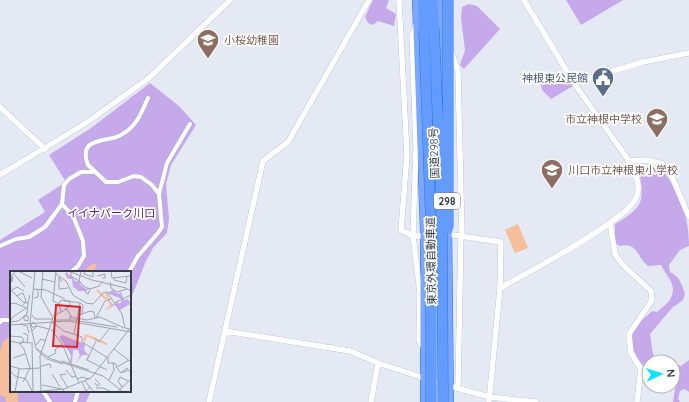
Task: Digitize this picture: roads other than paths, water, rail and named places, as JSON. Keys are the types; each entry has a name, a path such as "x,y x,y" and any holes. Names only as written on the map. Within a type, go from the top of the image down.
{"highway":[{"name":"国道298号","path":"417,0 425,234 425,402"},
{"name":"東京外環自動車道","path":"423,0 431,226 431,402"},
{"name":"東京外環自動車道","path":"432,0 440,144 443,402"},
{"name":"国道298号","path":"438,0 453,387 449,402"},
{"path":"443,301 450,200 448,0"}],"street":[{"path":"0,175 86,123 149,78 230,0"},
{"path":"209,402 263,161 288,142 369,0"},
{"path":"399,0 407,155 401,230 413,236 423,236"},
{"path":"500,288 610,224 633,204 639,190 636,174 629,160 574,83 524,0"},
{"path":"418,21 412,36 416,147 413,236 420,293 419,341 426,349"},
{"path":"439,21 458,71 462,235 453,387"},
{"path":"574,83 643,62 689,53"},
{"path":"148,98 139,117 128,130 114,138 97,140 90,144 87,151 86,160 94,172 106,182 118,182 134,176 141,177 152,185 159,194"},
{"path":"0,107 45,149"},
{"path":"130,271 138,256 162,227 159,194 167,163 190,124"},
{"path":"629,160 647,160 663,164 673,179 689,217"},
{"path":"0,246 39,232 51,222 62,204 64,185 68,179 81,172 94,172"},
{"path":"62,204 73,216 83,241 84,256 78,266 72,271"},
{"path":"610,224 615,254 623,265 651,291 652,294 652,300 629,334 631,353 641,369 637,402"},
{"path":"453,235 462,235 501,242 500,288 490,399"},
{"path":"0,322 2,320 10,320"},
{"path":"224,331 350,351 378,363 490,399 536,402"},
{"path":"371,402 378,363"},
{"path":"44,392 50,402"},
{"path":"75,402 78,392"}],"place":[{"name":"小桜幼稚園","path":"208,60"},
{"name":"神根東公民館","path":"603,98"},
{"name":"市立神根中学校","path":"657,138"},
{"name":"川口市立神根東小学校","path":"552,190"}],"park label":[{"name":"イイナパーク川口","path":"111,213"}]}
